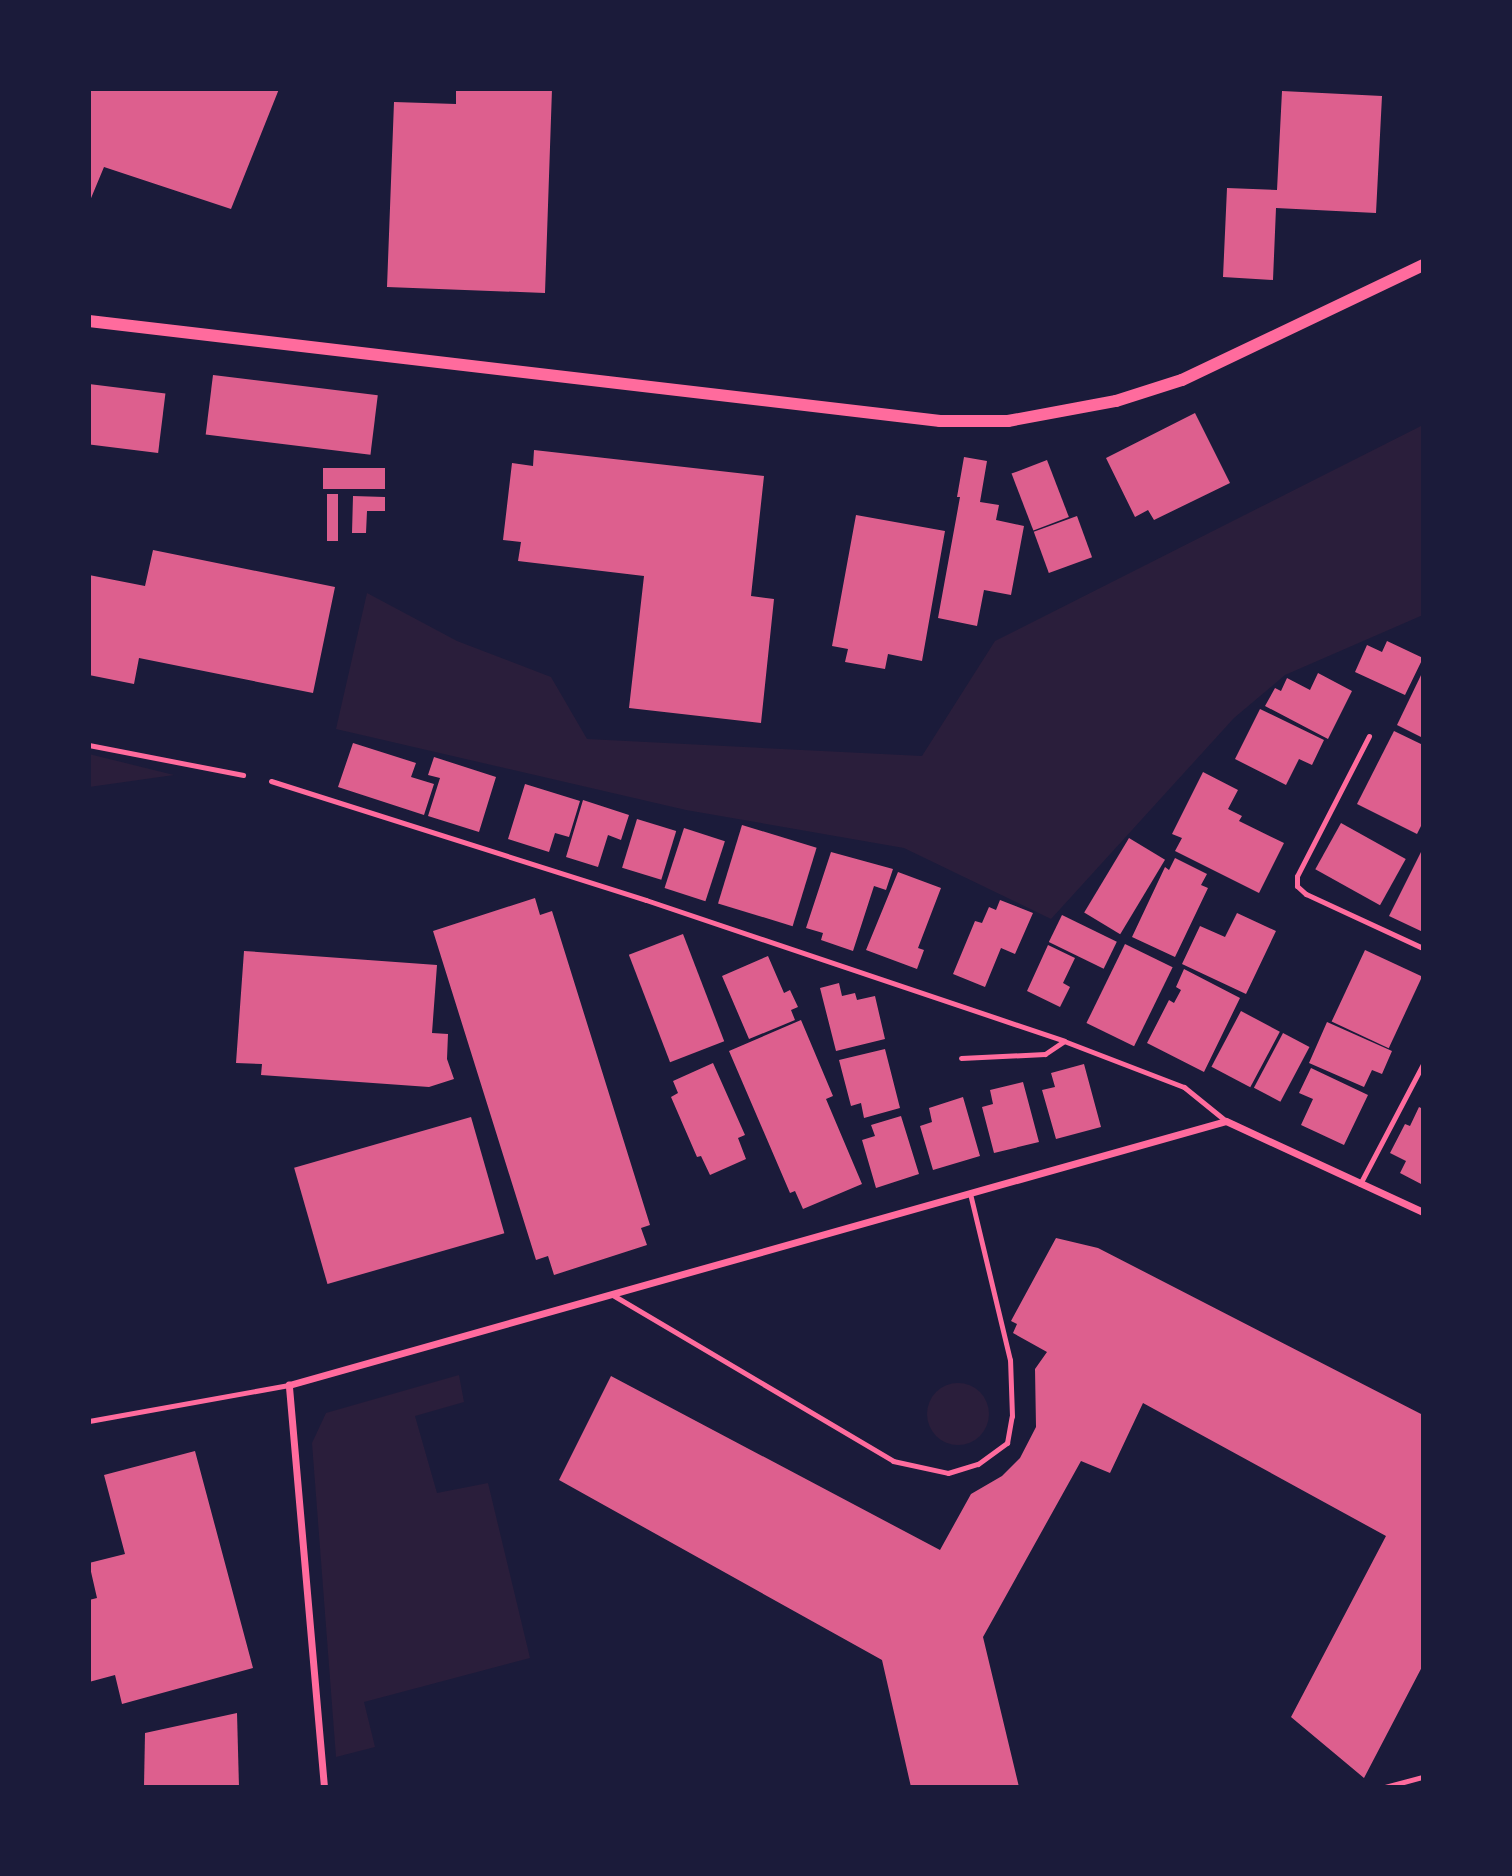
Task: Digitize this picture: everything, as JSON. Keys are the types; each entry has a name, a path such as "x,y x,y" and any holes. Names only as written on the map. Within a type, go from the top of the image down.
{"street":[{"path":"89,321 940,421 1008,421 1116,401 1182,380 1423,265"},
{"path":"324,1787 289,1385 1226,1121 1423,1212"}],"lane":[{"path":"1368,736 1297,876 1297,886 1306,894 1423,948"},
{"path":"271,780 646,900 1064,1041 1184,1087 1226,1121"},
{"path":"961,1058 1045,1054 1064,1041"},
{"path":"1360,1184 1423,1064"},
{"path":"611,1294 893,1461 948,1473 978,1464 1007,1443 1012,1416 1010,1360 970,1193"},
{"path":"89,1421 289,1385"},
{"path":"1385,1787 1423,1777"}],"path":[{"path":"89,745 271,780"}],"shaded area":[{"path":"1423,425 1423,615 1285,675 1234,718 1051,919 904,848 686,810 336,729 367,593 457,641 551,677 587,739 922,756 995,641"},
{"path":"89,754 174,775 89,787"},
{"path":"459,1375 464,1402 415,1416 437,1493 488,1483 530,1658 364,1702 375,1747 336,1757 312,1443 326,1413"},
{"path":"958,1383 980,1392 989,1414 980,1436 958,1445 936,1436 927,1414 936,1392"}],"building":[{"path":"89,89 279,89 231,209 104,167 89,203"},
{"path":"456,89 552,89 545,293 387,287 394,102 456,104"},
{"path":"1282,91 1382,96 1376,213 1276,208 1273,280 1223,277 1227,188 1277,190"},
{"path":"213,375 378,395 370,455 206,435"},
{"path":"89,384 165,393 158,453 89,444"},
{"path":"1195,413 1230,483 1154,520 1148,510 1135,517 1106,458"},
{"path":"534,450 764,476 751,596 774,599 761,723 629,708 644,576 518,561 521,542 503,540 512,463 533,466"},
{"path":"964,457 987,461 980,502 999,505 996,520 1024,526 1011,595 984,590 977,626 938,618 960,497 957,497"},
{"path":"1047,460 1069,517 1033,531 1012,474"},
{"path":"323,468 385,468 385,489 323,489"},
{"path":"327,494 338,494 338,541 327,541"},
{"path":"353,496 385,497 385,511 367,511 366,533 352,533"},
{"path":"856,515 945,531 922,661 888,654 885,669 845,662 848,649 832,646"},
{"path":"1077,516 1092,557 1049,573 1034,532"},
{"path":"153,550 335,587 313,693 139,658 134,684 89,675 89,575 145,586"},
{"path":"1387,641 1423,658 1405,695 1355,672 1367,645 1382,652"},
{"path":"1423,671 1423,738 1397,725"},
{"path":"1318,673 1352,691 1328,739 1265,706 1275,688 1281,691 1287,678 1310,690"},
{"path":"1260,709 1324,740 1312,765 1299,759 1286,785 1235,759"},
{"path":"1394,731 1423,745 1423,822 1417,834 1357,804"},
{"path":"353,743 416,763 411,777 434,784 424,815 338,787"},
{"path":"434,757 496,777 479,832 428,816 440,778 428,775"},
{"path":"1203,772 1238,790 1228,809 1242,816 1239,821 1284,843 1259,893 1175,851 1182,838 1172,834"},
{"path":"525,784 580,801 569,837 555,833 549,852 508,839"},
{"path":"583,800 629,815 621,840 608,835 598,867 566,857"},
{"path":"637,819 676,831 661,880 622,868"},
{"path":"1341,823 1406,859 1380,905 1315,869"},
{"path":"742,825 817,848 793,926 718,903"},
{"path":"684,828 725,841 705,901 665,888"},
{"path":"1129,838 1165,860 1120,934 1084,913"},
{"path":"1423,848 1423,932 1389,916"},
{"path":"831,852 893,869 886,890 874,886 853,951 821,940 823,933 806,928"},
{"path":"1175,858 1207,874 1201,885 1208,888 1175,957 1132,937 1165,867 1169,870"},
{"path":"898,872 941,888 918,948 924,950 917,969 866,950"},
{"path":"535,898 540,915 552,911 650,1225 641,1228 647,1245 554,1275 548,1256 536,1260 433,931"},
{"path":"1000,900 1033,913 1015,954 1001,948 985,987 953,974 975,921 982,923 989,907 996,910"},
{"path":"1237,913 1276,931 1246,994 1182,964 1200,926 1225,937"},
{"path":"1062,915 1117,942 1104,969 1049,942"},
{"path":"683,934 724,1041 670,1062 629,955"},
{"path":"1125,944 1173,967 1134,1046 1086,1023"},
{"path":"1048,945 1075,958 1063,983 1070,987 1060,1007 1027,991"},
{"path":"1365,950 1422,977 1389,1048 1332,1022"},
{"path":"244,951 437,965 432,1033 448,1034 447,1059 454,1079 429,1087 261,1075 262,1064 236,1063"},
{"path":"768,956 784,993 790,990 798,1007 791,1010 795,1020 749,1039 722,976"},
{"path":"1184,969 1240,998 1204,1072 1147,1043 1169,1000 1174,1003 1181,990 1176,987"},
{"path":"839,983 842,996 855,993 857,1000 875,996 885,1039 836,1051 820,988"},
{"path":"1241,1011 1280,1032 1250,1087 1211,1067"},
{"path":"801,1020 833,1096 826,1099 862,1184 803,1209 795,1191 790,1193 729,1051"},
{"path":"1327,1022 1392,1051 1382,1074 1372,1070 1364,1087 1309,1063"},
{"path":"1283,1033 1309,1047 1280,1102 1254,1088"},
{"path":"885,1049 900,1108 864,1118 861,1103 851,1106 839,1060"},
{"path":"713,1063 745,1135 738,1138 746,1159 710,1175 701,1156 697,1157 671,1097 678,1093 673,1081"},
{"path":"1084,1064 1101,1127 1056,1139 1042,1090 1055,1087 1051,1073"},
{"path":"1311,1068 1368,1095 1344,1145 1301,1125 1313,1099 1299,1093"},
{"path":"1023,1082 1039,1142 994,1153 982,1107 993,1104 990,1090"},
{"path":"963,1097 980,1156 933,1170 920,1126 932,1122 929,1108"},
{"path":"1419,1107 1423,1109 1423,1185 1400,1173 1406,1161 1390,1153 1405,1124 1410,1126"},
{"path":"901,1116 919,1174 876,1188 862,1140 875,1136 871,1125"},
{"path":"471,1117 504,1233 327,1284 294,1168"},
{"path":"1056,1238 1098,1248 1423,1415 1423,1665 1364,1778 1291,1717 1386,1536 1143,1403 1110,1473 1081,1461 983,1637 1019,1787 911,1787 882,1660 559,1480 611,1376 940,1550 971,1494 1002,1476 1020,1458 1036,1427 1035,1369 1047,1352 1013,1333 1017,1324 1011,1321"},
{"path":"195,1451 253,1668 122,1704 115,1675 89,1682 89,1600 97,1598 89,1563 125,1554 104,1475"},
{"path":"237,1713 239,1787 144,1787 145,1733"}]}
